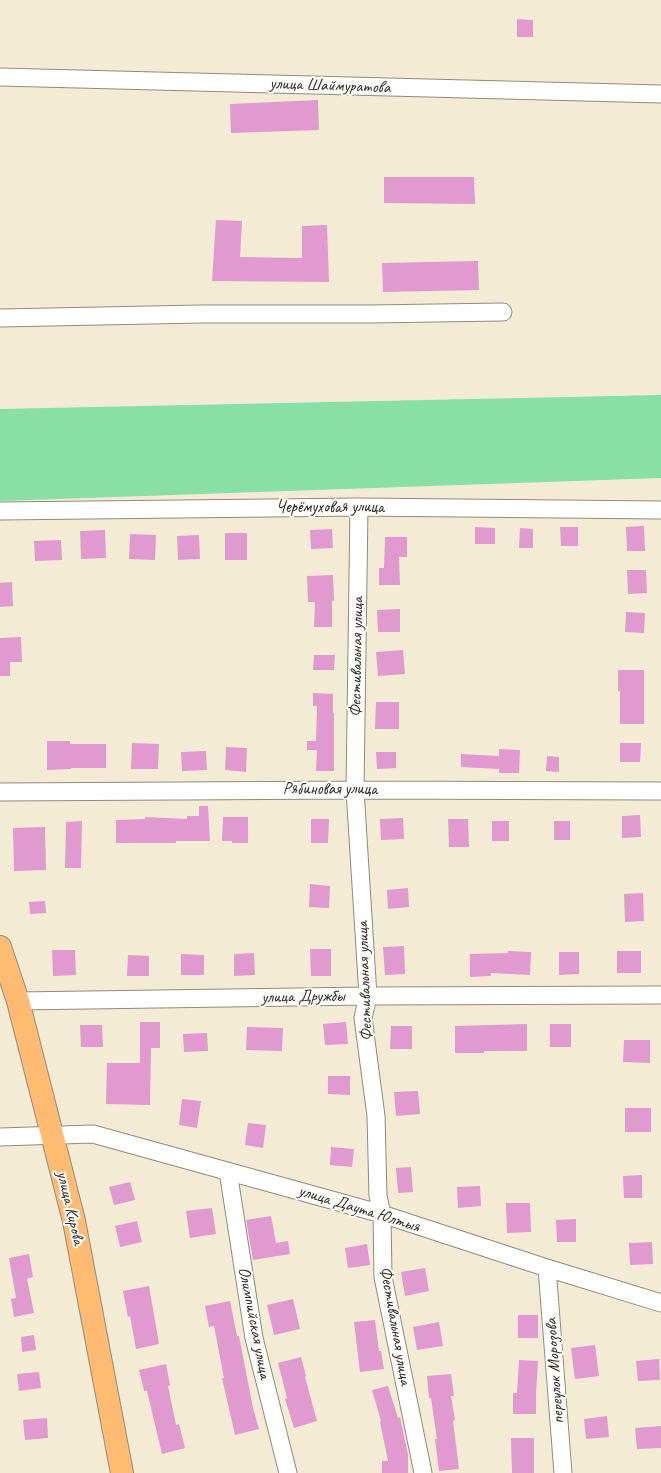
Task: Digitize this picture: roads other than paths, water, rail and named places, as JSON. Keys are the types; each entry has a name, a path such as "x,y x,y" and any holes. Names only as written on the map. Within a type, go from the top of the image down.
{"main road":[{"name":"улица Кирова","path":"0,947 18,1001 74,1221 122,1473"}],"street":[{"name":"улица Шаймуратова","path":"0,77 661,94"},
{"path":"0,318 201,314 503,312"},
{"name":"Черёмуховая улица","path":"0,511 359,507 661,510"},
{"name":"Фестивальная улица","path":"359,507 355,790 368,996 363,1018 376,1116 378,1196 382,1214 384,1277 423,1473"},
{"name":"Рябиновая улица","path":"0,792 355,790 661,791"},
{"name":"улица Дружбы","path":"18,1001 368,996 661,995"},
{"name":"улица Даута Юлтыя","path":"0,1137 93,1134 382,1214 661,1303"},
{"name":"Олимпийская улица","path":"228,1171 254,1338 288,1473"},
{"name":"переулок Морозова","path":"548,1268 563,1473"}]}
